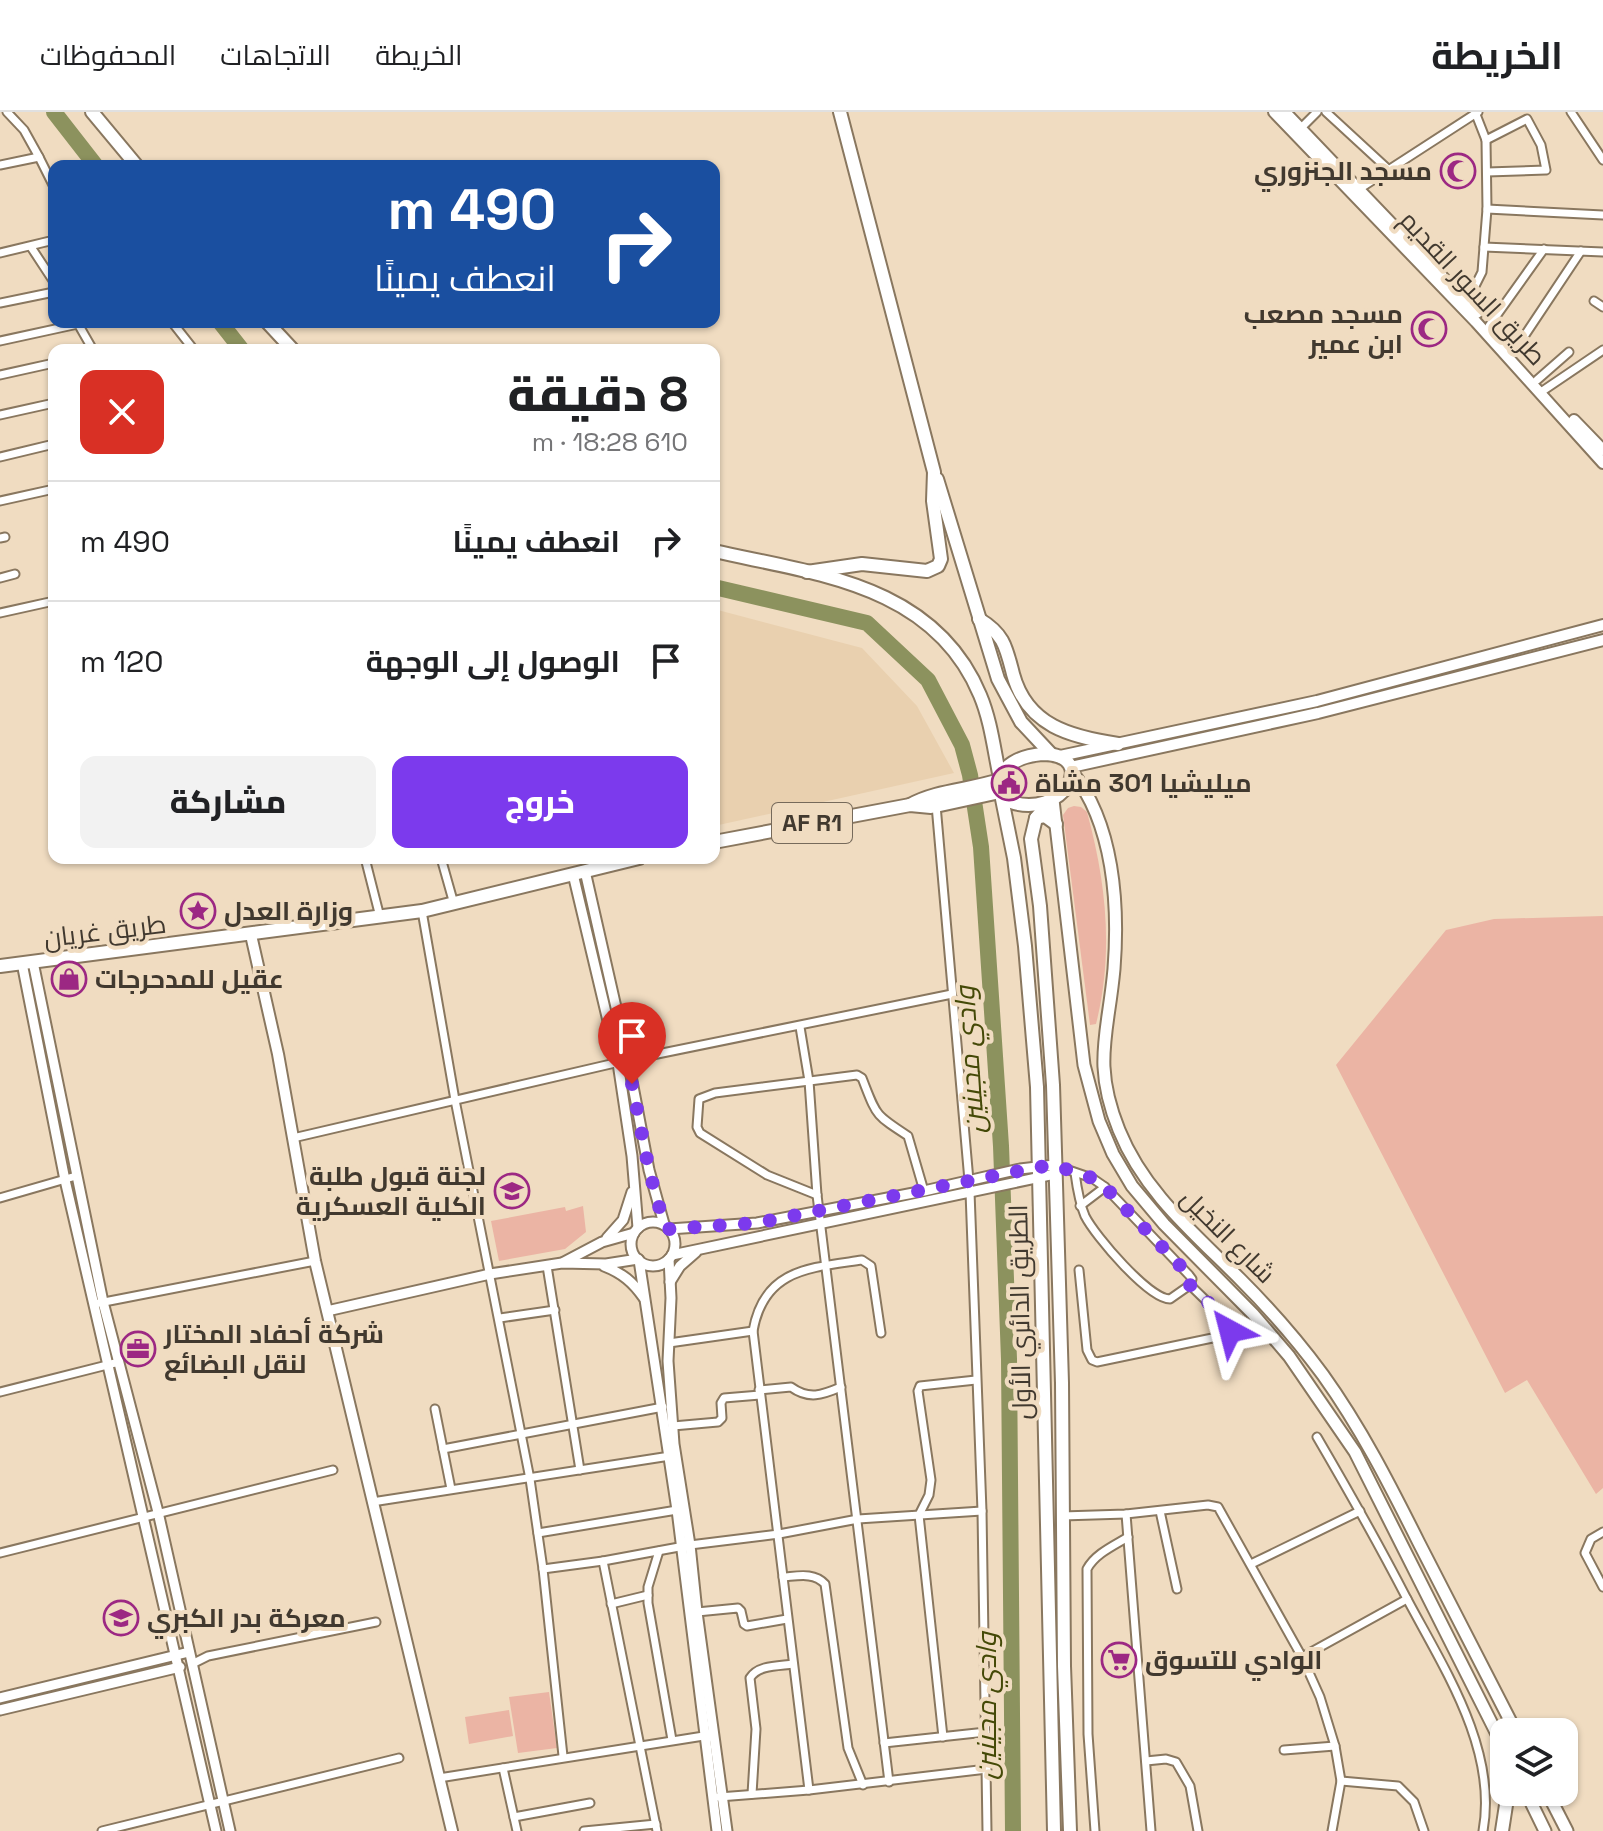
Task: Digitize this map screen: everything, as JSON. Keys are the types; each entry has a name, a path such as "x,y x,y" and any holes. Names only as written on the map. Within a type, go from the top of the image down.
{"highway":[{"path":"92,112 132,160"},
{"path":"840,112 934,472 998,679 1008,702 1030,734 1071,770 1069,787 1036,818"},
{"path":"273,328 287,344"},
{"path":"807,572 862,564 927,571 934,569 941,559 933,501 934,472"},
{"name":"الطريق الدائري الأول","path":"720,552 856,584 884,596 922,621 945,642 963,664 981,698 1014,858 1037,1087 1054,1831"},
{"path":"979,619 993,627 1002,638 1017,685 1038,716 1056,729 1077,737 1118,744"},
{"path":"1051,801 1022,805 1008,801 1000,786 1007,767 1018,759 1056,755"},
{"path":"910,805 936,805 1000,786"},
{"path":"910,805 928,796 956,797"},
{"name":"AF R1","path":"720,841 910,805"},
{"path":"1036,818 1049,817 1056,824"},
{"name":"الطريق الدائري الأول","path":"1036,818 1031,846 1040,906 1063,1171 1062,1516 1070,1831"},
{"name":"طريق غريان","path":"0,966 422,911 613,864"},
{"path":"1502,1831 1506,1806"}],"main road":[{"name":"طريق السور القديم","path":"1274,112 1467,302 1537,380 1603,463"},
{"name":"طريق السور القديم","path":"1285,112 1544,391 1603,450"},
{"path":"1056,755 1344,695 1603,625"},
{"path":"1071,770 1318,713 1603,640"},
{"name":"شارع النخيل","path":"1071,770 1084,787 1096,813 1112,880 1115,954 1102,1064 1106,1088 1125,1144 1140,1172 1161,1200 1270,1310 1345,1407 1387,1478 1509,1718"},
{"path":"1051,801 1084,1065 1093,1103 1113,1154 1147,1205 1272,1335 1335,1419 1374,1486 1490,1720"},
{"path":"251,935 315,1261 452,1831"},
{"path":"1533,1806 1545,1831"},
{"path":"1554,1806 1567,1831"}],"street":[{"path":"7,112 24,130 48,175"},
{"path":"1301,128 1317,112"},
{"path":"1326,112 1389,170"},
{"path":"1356,190 1477,112 1486,140 1487,209 1482,272 1467,302"},
{"path":"1571,112 1603,160"},
{"path":"1486,140 1527,119 1541,145 1546,170 1487,172"},
{"path":"0,165 39,157"},
{"path":"1487,209 1603,215"},
{"path":"0,253 48,242"},
{"path":"31,247 48,273"},
{"path":"1484,247 1603,252"},
{"path":"1489,326 1544,249"},
{"path":"1513,353 1581,251"},
{"path":"0,303 48,293"},
{"path":"1594,301 1603,307"},
{"path":"0,341 56,328"},
{"path":"177,328 189,344"},
{"path":"1544,391 1603,350"},
{"path":"1537,380 1569,352"},
{"path":"0,375 48,364"},
{"path":"0,415 48,404"},
{"path":"0,457 48,445"},
{"path":"0,501 48,490"},
{"path":"0,578 15,574"},
{"path":"0,613 48,602"},
{"path":"936,805 952,994 975,1191 976,1380 982,1511 987,1831"},
{"path":"367,864 380,917"},
{"path":"443,864 454,904"},
{"path":"579,872 646,1157 667,1226 675,1242 671,1257 668,1361 673,1456 677,1510 697,1612 710,1735"},
{"path":"422,911 455,1100 530,1479 563,1756"},
{"path":"27,962 76,1176 107,1366 216,1831"},
{"path":"27,962 65,1180 98,1303 119,1362 158,1512 230,1831"},
{"path":"293,1138 623,1062 952,994"},
{"path":"800,1027 809,1081 817,1195 889,1782"},
{"path":"623,1062 634,1185 636,1231 632,1246 638,1259 673,1456 710,1735 727,1831"},
{"path":"817,1195 767,1175 700,1133 697,1127 699,1099 706,1095 857,1075 862,1078 876,1113 908,1136 914,1166 924,1191"},
{"path":"327,1311 490,1274 562,1263 622,1263 638,1259 645,1264 658,1265 671,1257 725,1242 1020,1169 1063,1171 1092,1178 1105,1187 1189,1275 1192,1279 1190,1285 1170,1299 1159,1297 1103,1243 1063,1171"},
{"path":"562,1263 650,1222 667,1226 820,1217 975,1191 1023,1181 1039,1172"},
{"path":"0,1198 76,1176"},
{"path":"602,1242 623,1220 634,1185"},
{"path":"1080,1206 1105,1187"},
{"path":"670,1282 680,1266 699,1250"},
{"path":"809,1790 753,1331 756,1312 779,1281 826,1266 862,1260 868,1262 881,1333"},
{"path":"98,1303 315,1261"},
{"path":"597,1264 623,1275 645,1300"},
{"path":"547,1266 580,1470"},
{"path":"1079,1270 1087,1350 1092,1360 1097,1362 1227,1335 1228,1322 1190,1285"},
{"path":"500,1318 555,1310"},
{"path":"669,1343 753,1331"},
{"path":"0,1392 119,1362"},
{"path":"943,1737 919,1515 929,1495 931,1480 919,1388 976,1380"},
{"path":"673,1426 721,1421 724,1398 791,1387 801,1395 821,1396 841,1387"},
{"path":"443,1449 663,1407"},
{"path":"435,1409 451,1489"},
{"path":"1317,1437 1444,1668 1470,1728 1485,1782 1483,1831"},
{"path":"372,1502 673,1456"},
{"path":"0,1553 333,1470"},
{"path":"1062,1516 1126,1514 1208,1505 1218,1507 1302,1657 1320,1697 1335,1746 1341,1781 1332,1831"},
{"path":"538,1533 677,1510"},
{"path":"543,1569 779,1534 858,1519 982,1511"},
{"path":"1160,1511 1177,1589"},
{"path":"1251,1564 1360,1511"},
{"path":"1126,1514 1151,1831"},
{"path":"1603,1532 1591,1539 1585,1553 1603,1587"},
{"path":"1095,1831 1088,1734 1087,1569 1101,1554 1128,1537"},
{"path":"659,1551 648,1595 672,1740"},
{"path":"584,1831 657,1827 603,1561"},
{"path":"783,1577 813,1576 819,1577 825,1584 848,1748 863,1785"},
{"path":"611,1604 648,1595"},
{"path":"1302,1657 1407,1599"},
{"path":"697,1612 738,1608 747,1626 787,1619"},
{"path":"0,1710 192,1664 208,1656 376,1622"},
{"path":"0,1698 174,1655 189,1652 208,1656"},
{"path":"752,1794 756,1729 750,1678 763,1668 793,1664"},
{"path":"884,1743 986,1732"},
{"path":"439,1778 710,1735"},
{"path":"1284,1750 1335,1746"},
{"path":"102,1831 399,1758"},
{"path":"1146,1761 1166,1759 1176,1762 1190,1786 1198,1831"},
{"path":"503,1768 517,1831"},
{"path":"719,1796 863,1785 987,1769"},
{"path":"1341,1781 1398,1786 1414,1802 1424,1831"},
{"path":"717,1831 719,1796"},
{"path":"514,1817 590,1803"}],"shaded area":[{"path":"720,611 862,648 917,706 954,773 720,825"},
{"path":"1074,806 1087,812 1099,865 1105,917 1102,997 1096,1024 1090,1025 1063,815"},
{"path":"1603,916 1603,1488 1596,1494 1527,1380 1505,1393 1336,1065 1446,930 1494,919"},
{"path":"583,1206 586,1232 565,1249 499,1261 491,1221"},
{"path":"549,1692 557,1748 518,1753 509,1697"},
{"path":"509,1710 513,1736 469,1744 465,1717"}],"waterway":[{"name":"وادي مجينين","path":"54,112 91,160"},
{"name":"وادي مجينين","path":"225,328 237,344"},
{"name":"وادي مجينين","path":"720,588 867,623 928,680 962,745 970,775 981,847 1001,1146 1009,1359 1013,1831"}],"place":[{"name":"مسجد الجنزوري","path":"1458,171"},
{"name":"مسجد مصعب ابن عمير","path":"1429,329"},
{"name":"ميليشيا 301 مشاة","path":"1009,783"},
{"name":"وزارة العدل","path":"198,911"},
{"name":"عقيل للمدحرجات","path":"69,979"},
{"name":"لجنة قبول طلبة الكلية العسكرية","path":"512,1191"},
{"name":"شركة أحفاد المختار لنقل البضائع","path":"138,1349"},
{"name":"معركة بدر الكبري","path":"121,1618"},
{"name":"الوادي للتسوق","path":"1119,1660"}],"route":[{"path":"632,1084 649,1170 664,1224 669,1229 757,1223 1020,1169 1054,1165 1092,1178 1105,1187 1189,1275 1192,1279 1190,1285 1228,1322 1230,1331"}]}
